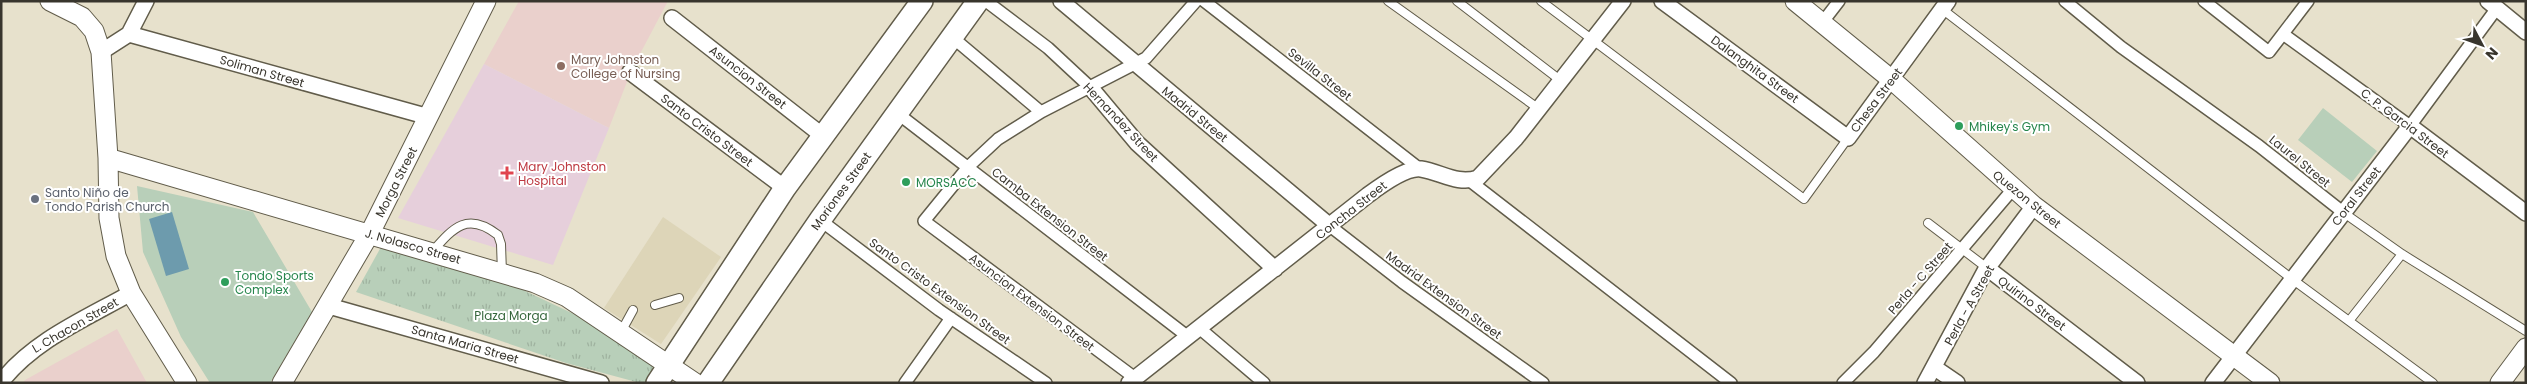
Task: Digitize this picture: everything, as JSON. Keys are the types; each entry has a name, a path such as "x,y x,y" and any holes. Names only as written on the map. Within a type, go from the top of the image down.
{"main road":[{"name":"Moriones Street","path":"708,383 820,220 978,1"},
{"path":"657,383 785,188 919,2"}],"street":[{"path":"50,1 82,17 94,31 101,52 108,158 109,218 116,256 131,293 187,383"},
{"path":"101,52 129,34 146,1"},
{"name":"Morga Street","path":"282,383 329,306 370,233 486,1"},
{"name":"Hernandez Street","path":"986,1 1048,48 1091,88 1137,143 1275,268"},
{"name":"Madrid Street","path":"1060,1 1133,64 1330,226"},
{"path":"968,167 998,139 1041,112 1091,88 1146,58 1196,1"},
{"name":"Sevilla Street","path":"1204,1 1420,168"},
{"path":"1470,181 1485,172 1623,1"},
{"name":"Dalanghita Street","path":"1662,1 1848,138"},
{"name":"Quezon Street","path":"1795,1 1892,80 2034,206 2270,383"},
{"path":"1822,23 1839,1"},
{"name":"Laurel Street","path":"2065,1 2121,47 2259,146 2344,213"},
{"path":"2204,1 2269,52 2308,1"},
{"name":"Chesa Street","path":"1848,138 1945,5"},
{"path":"2492,5 2526,32"},
{"name":"Coral Street","path":"2213,383 2410,126 2492,5"},
{"name":"Asuncion Street","path":"672,18 823,136"},
{"name":"Soliman Street","path":"129,34 429,117"},
{"name":"C. P. Garcia Street","path":"2283,34 2526,213"},
{"path":"952,37 1041,112"},
{"name":"Santo Cristo Street","path":"630,72 785,188"},
{"name":"Camba Extension Street","path":"897,113 1264,383"},
{"name":"J. Nolasco Street","path":"108,158 502,272 567,297 694,383"},
{"name":"Asuncion Extension Street","path":"968,167 924,221 1134,381"},
{"path":"1420,168 1444,178 1470,181 1731,383"},
{"name":"Concha Street","path":"1134,381 1192,331 1379,187 1394,177 1420,168"},
{"name":"Perla - C Street","path":"1843,383 1874,352 2014,189"},
{"name":"Perla - A Street","path":"1925,383 1987,268 2034,206"},
{"name":"Santo Cristo Extension Street","path":"820,220 951,318 1046,383"},
{"name":"Madrid Extension Street","path":"1330,226 1402,282 1543,383"},
{"name":"Quirino Street","path":"1987,268 2138,383"},
{"name":"L. Chacon Street","path":"1,381 36,346 131,293"},
{"name":"Santa Maria Street","path":"329,306 601,383"},
{"path":"905,383 951,318"},
{"path":"2500,383 2526,348"},
{"path":"1934,368 1957,383"}],"lane":[{"path":"1388,1 1538,108"},
{"path":"1457,1 1459,5 1560,80"},
{"path":"1541,1 1592,40"},
{"path":"1945,5 2292,280 2433,383"},
{"name":"Chesa Street","path":"1592,40 1804,199 1848,138"},
{"name":"Laurel Street","path":"2344,213 2402,254 2526,331"},
{"path":"432,252 457,226 466,223 478,225 498,236 501,244 502,272"},
{"name":"Quirino Street","path":"1928,223 1987,268"},
{"path":"2349,321 2402,254"},
{"path":"655,305 679,298"},
{"path":"621,332 633,310"}],"shaded area":[{"name":"Mary Johnston College of Nursing","path":"519,1 668,1 632,69 609,128 484,64"},
{"name":"Mary Johnston Hospital","path":"484,64 609,128 553,265 398,218"},
{"path":"663,217 721,257 661,344 604,308"},
{"path":"117,329 147,383 23,383 25,380"}],"green space":[{"path":"2323,108 2377,151 2352,182 2298,140"},
{"name":"Tondo Sports Complex","path":"137,186 253,212 312,312 270,383 210,383 181,337 143,252"},
{"name":"Plaza Morga","path":"381,247 519,288 595,324 655,367 646,383 640,383 566,363 356,292"}],"water":[{"path":"172,212 189,269 166,276 149,219"}],"place":[{"name":"Mary Johnston College of Nursing","path":"561,66"},
{"name":"Mhikey's Gym","path":"1959,126"},
{"name":"Mary Johnston Hospital","path":"507,173"},
{"name":"MORSACC","path":"906,182"},
{"name":"Santo Niño de Tondo Parish Church","path":"35,199"},
{"name":"Tondo Sports Complex","path":"225,282"}]}
